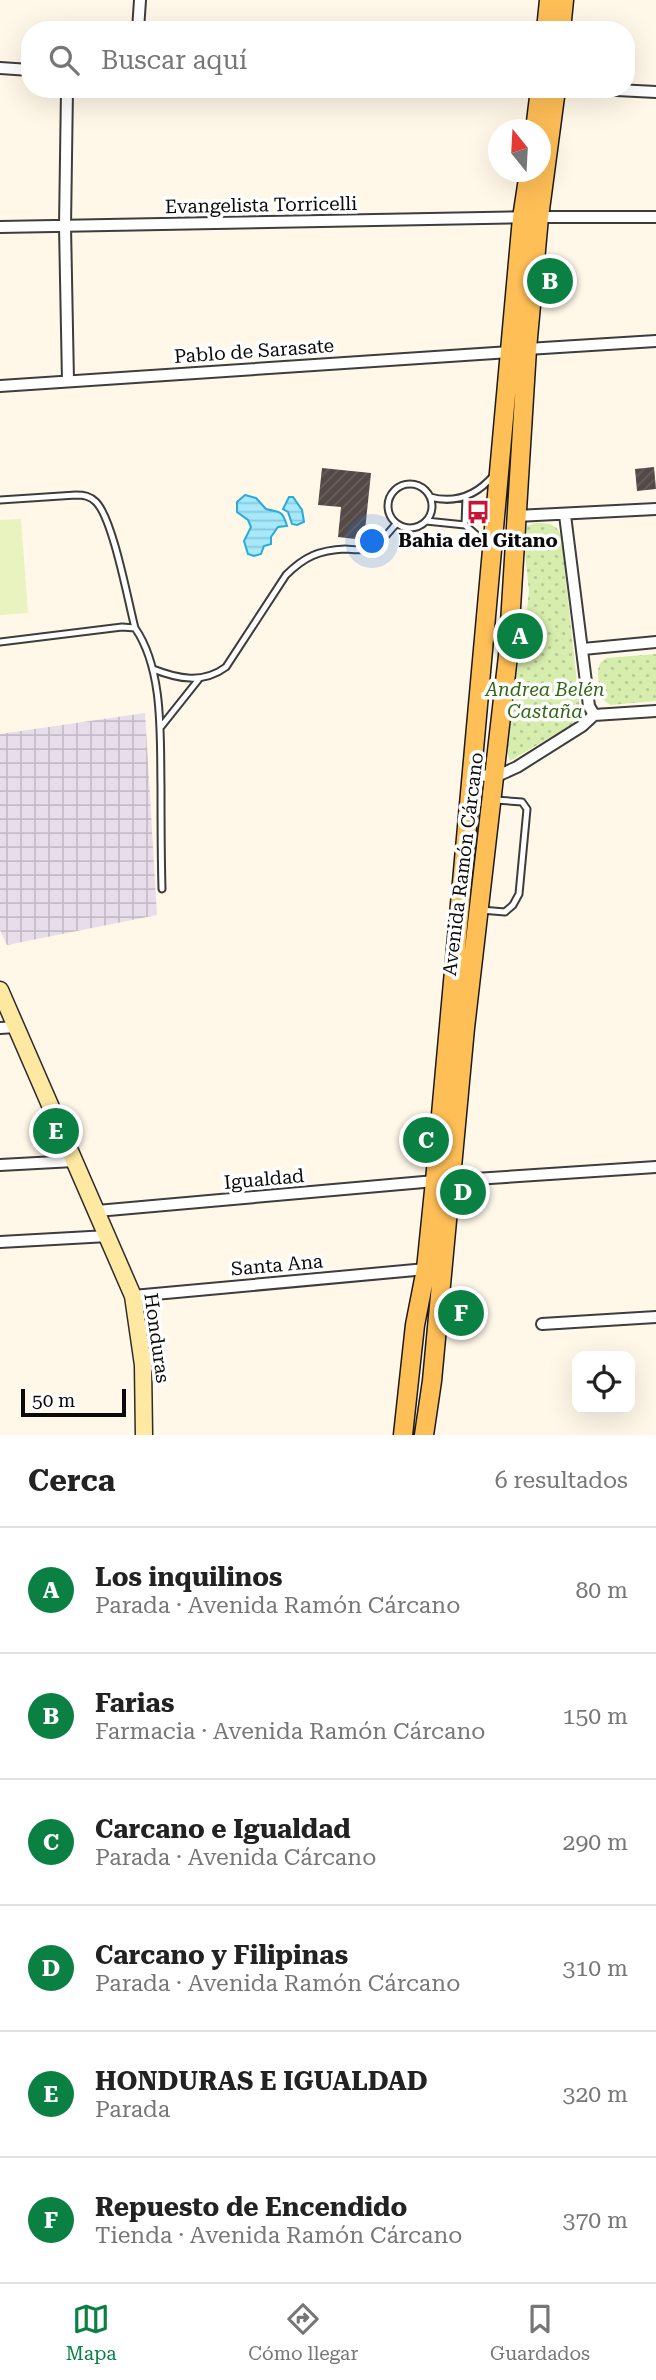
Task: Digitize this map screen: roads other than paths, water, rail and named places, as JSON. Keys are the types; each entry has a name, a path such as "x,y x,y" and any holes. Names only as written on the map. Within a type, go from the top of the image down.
{"main road":[{"path":"547,21 549,0"},
{"path":"562,21 564,0"},
{"path":"536,119 539,98"},
{"name":"Avenida Ramón Cárcano","path":"469,909 472,774 500,467 518,350 531,217 554,98"},
{"name":"Avenida Ramón Cárcano","path":"529,182 531,217"},
{"name":"Avenida Ramón Cárcano","path":"469,909 492,800 508,656 516,516 518,350"},
{"path":"485,639 492,668 482,766 486,773 495,777"},
{"path":"424,1435 432,1381 444,1180 469,909"},
{"name":"Honduras","path":"0,990 8,1027 74,1161 133,1296 143,1365 144,1435"},
{"path":"403,1435 415,1325 444,1180"}],"street":[{"path":"139,21 140,0"},
{"path":"0,68 21,69"},
{"path":"635,91 656,92"},
{"path":"67,98 65,226 68,382"},
{"name":"Evangelista Torricelli","path":"0,227 656,217"},
{"name":"Pablo de Sarasate","path":"0,386 656,341"},
{"path":"516,516 656,509"},
{"path":"565,515 589,706 594,715"},
{"path":"583,649 656,642"},
{"path":"472,774 495,777 517,767 582,726 594,715 656,711"},
{"path":"0,1165 74,1161"},
{"name":"Igualdad","path":"97,1211 444,1180 656,1167"},
{"path":"0,1242 108,1236"},
{"name":"Santa Ana","path":"133,1296 426,1269"},
{"path":"542,1324 656,1317"}],"lane":[{"path":"430,497 444,500 466,497 490,480 500,467"},
{"path":"414,484 426,491 432,510 426,521 408,529 396,524 391,519 387,504 393,491 399,486 414,484"},
{"path":"0,500 87,495 95,500 107,519 135,628 153,669 160,728 162,889"},
{"path":"465,525 466,497"},
{"path":"426,521 465,525 493,550"},
{"path":"153,669 172,677 199,679 214,676 226,667 286,575 299,562 312,554 328,550 367,549 380,542 396,524"},
{"path":"0,642 122,627 135,628"},
{"path":"160,728 199,679"},
{"path":"469,909 505,912 519,894 527,809 517,800 492,800"}],"water":[{"path":"245,495 256,498 266,509 280,513 287,526 278,527 271,537 271,544 264,546 261,554 254,556 248,554 244,541 251,527 248,520 237,512 237,502"},
{"path":"289,497 293,497 302,510 304,522 292,524 288,512 283,509"}],"place":[{"name":"Farias","path":"550,281"},
{"name":"Bahia del Gitano","path":"478,512"},
{"name":"Los inquilinos","path":"520,636"},
{"name":"HONDURAS E IGUALDAD","path":"56,1131"},
{"name":"Carcano e Igualdad","path":"426,1140"},
{"name":"Carcano y Filipinas","path":"463,1192"},
{"name":"Repuesto de Encendido","path":"461,1313"}],"park label":[{"name":"Andrea Belén Castaña","path":"545,700"}]}
